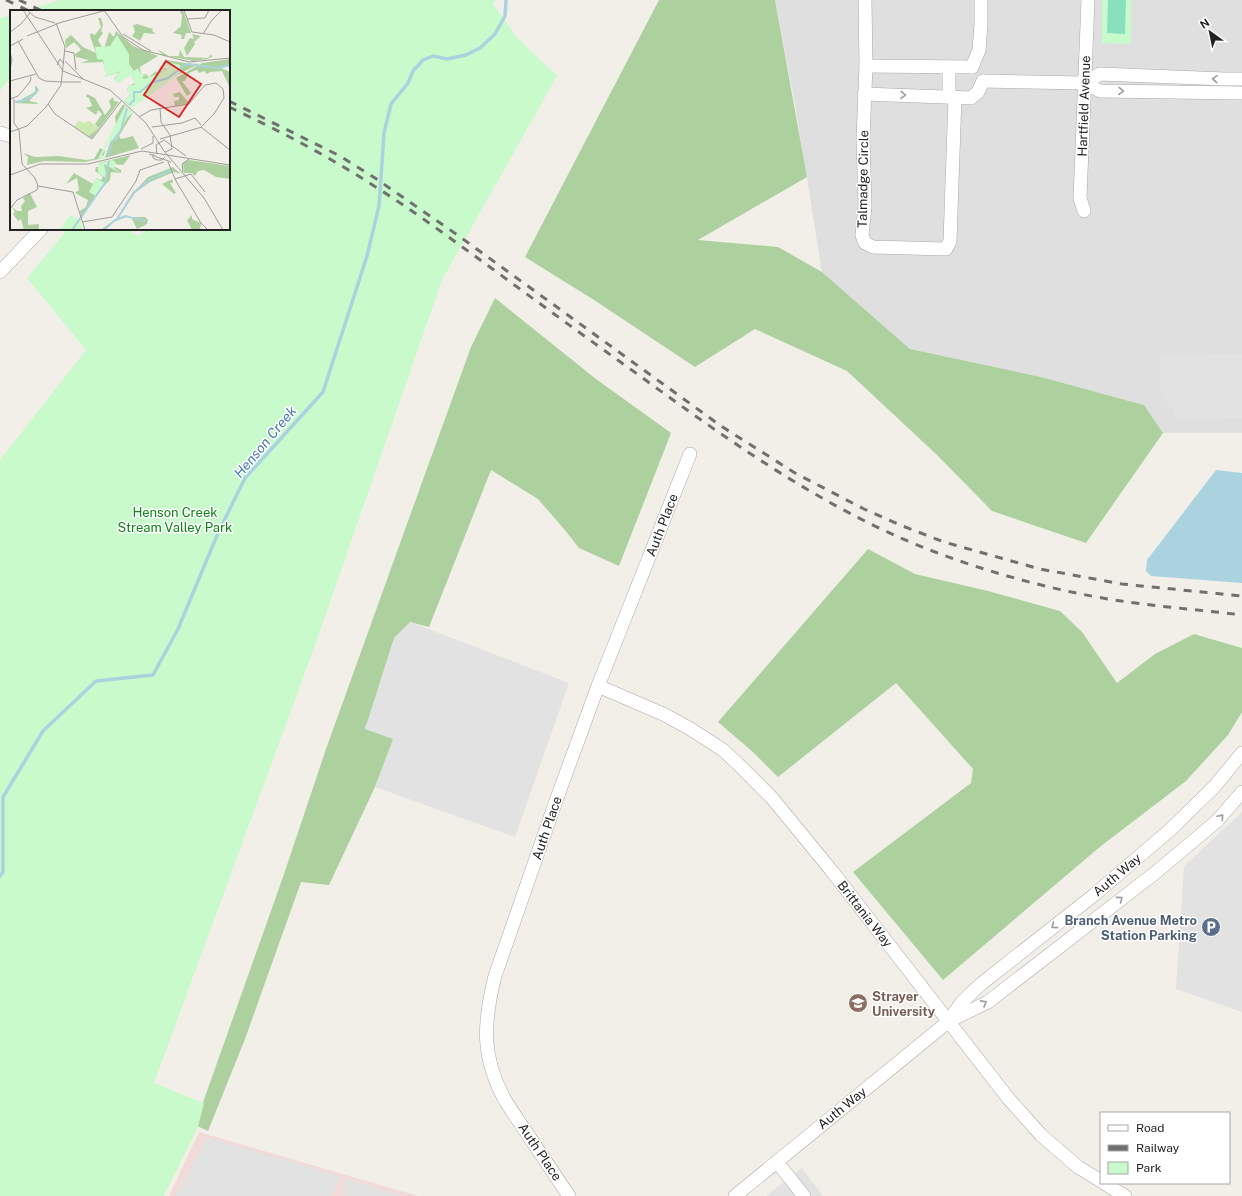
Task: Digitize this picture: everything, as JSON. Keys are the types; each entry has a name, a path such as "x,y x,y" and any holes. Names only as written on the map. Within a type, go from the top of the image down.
{"street":[{"name":"Talmadge Circle","path":"865,0 866,66 863,139 865,206 862,235 866,243 873,247 946,249 950,241 952,97"},
{"path":"972,67 979,50 981,0"},
{"name":"Hartfield Avenue","path":"1084,211 1080,198 1088,0"},
{"path":"866,66 972,67"},
{"path":"949,67 952,97"},
{"path":"972,67 982,82"},
{"path":"1084,83 1100,74 1242,79"},
{"path":"1187,77 1188,92"},
{"path":"982,82 1084,83 1100,91 1242,93"},
{"path":"864,94 970,98 978,92 982,82"},
{"path":"0,133 10,136"},
{"path":"0,272 40,230"},
{"name":"Auth Place","path":"569,1196 506,1102 497,1086 490,1065 486,1025 488,1003 495,976 598,686 690,454"},
{"name":"Brittania Way","path":"598,686 663,714 723,750 738,764 772,798 827,866 1008,1098 1041,1135 1078,1167 1100,1180"},
{"name":"Auth Way","path":"949,1021 962,1002 981,984 1094,895 1170,830 1214,787 1242,753"},
{"name":"Auth Way","path":"734,1196 949,1021 988,1002 1155,873 1217,821 1242,792"},
{"path":"777,1162 804,1196"},
{"path":"1106,1184 1125,1196"}],"shaded area":[{"path":"775,0 1242,0 1242,433 1163,433 1144,405 1041,377 910,349 822,272 795,104"},
{"path":"1159,353 1242,354 1242,418 1175,417 1174,409 1165,402 1161,391"},
{"path":"410,622 569,683 515,837 375,787 393,739 365,729 394,638"},
{"name":"Branch Avenue Metro Station Parking","path":"1242,812 1242,1012 1176,989 1184,866"},
{"path":"199,1132 418,1196 169,1196"},
{"path":"207,1137 340,1176 332,1196 176,1196"},
{"path":"802,1168 823,1196 766,1196"},
{"path":"344,1178 402,1196 344,1196"}],"green space":[{"name":"Henson Creek Stream Valley Park","path":"60,0 495,0 493,4 515,35 557,76 442,280 314,648 154,1083 204,1103 198,1127 164,1196 0,1196 0,460 86,350 27,278 67,230 129,230 138,236 147,230 230,230 230,10 27,10"},
{"path":"659,0 775,0 807,177 698,240 778,247 822,272 910,349 1041,377 1144,405 1163,433 1086,543 992,511 936,454 847,371 755,329 695,367 594,300 525,257"},
{"path":"1102,0 1131,0 1131,44 1102,43"},
{"path":"1108,0 1126,0 1125,34 1107,33"},
{"path":"10,15 10,77 0,91 0,18"},
{"path":"495,298 596,379 671,433 619,566 579,548 538,499 491,470 429,627 410,622 365,728 394,739 375,787 329,885 301,882 245,1039 208,1131 195,1125 283,877 326,749 471,347"},
{"path":"868,549 915,574 988,591 1060,611 1082,632 1117,683 1155,654 1194,634 1242,648 1242,712 1228,735 1186,781 1101,846 943,980 853,872 971,783 973,769 896,683 778,777 754,753 718,722"}],"water":[{"path":"1216,470 1242,473 1242,583 1151,576 1146,571 1147,560"}],"waterway":[{"name":"Henson Creek","path":"0,876 3,872 3,797 43,731 96,681 153,675 178,629 218,533 245,478 323,392 367,256 379,206 384,133 391,104 408,83 413,71 423,60 433,56 447,59 466,55 480,48 495,34 505,16 506,0"}],"railway":[{"path":"6,0 27,10"},
{"path":"19,0 40,10"},
{"path":"230,101 340,156 375,178 456,234 721,426 795,473 864,509 944,542 1040,569 1122,584 1242,596"},
{"path":"230,107 319,153 387,194 434,226 670,398 732,441 795,482 860,519 894,535 948,557 1006,576 1064,590 1121,601 1242,615"}],"place":[{"name":"Branch Avenue Metro Station Parking","path":"1211,927"},
{"name":"Strayer University","path":"858,1003"}]}
